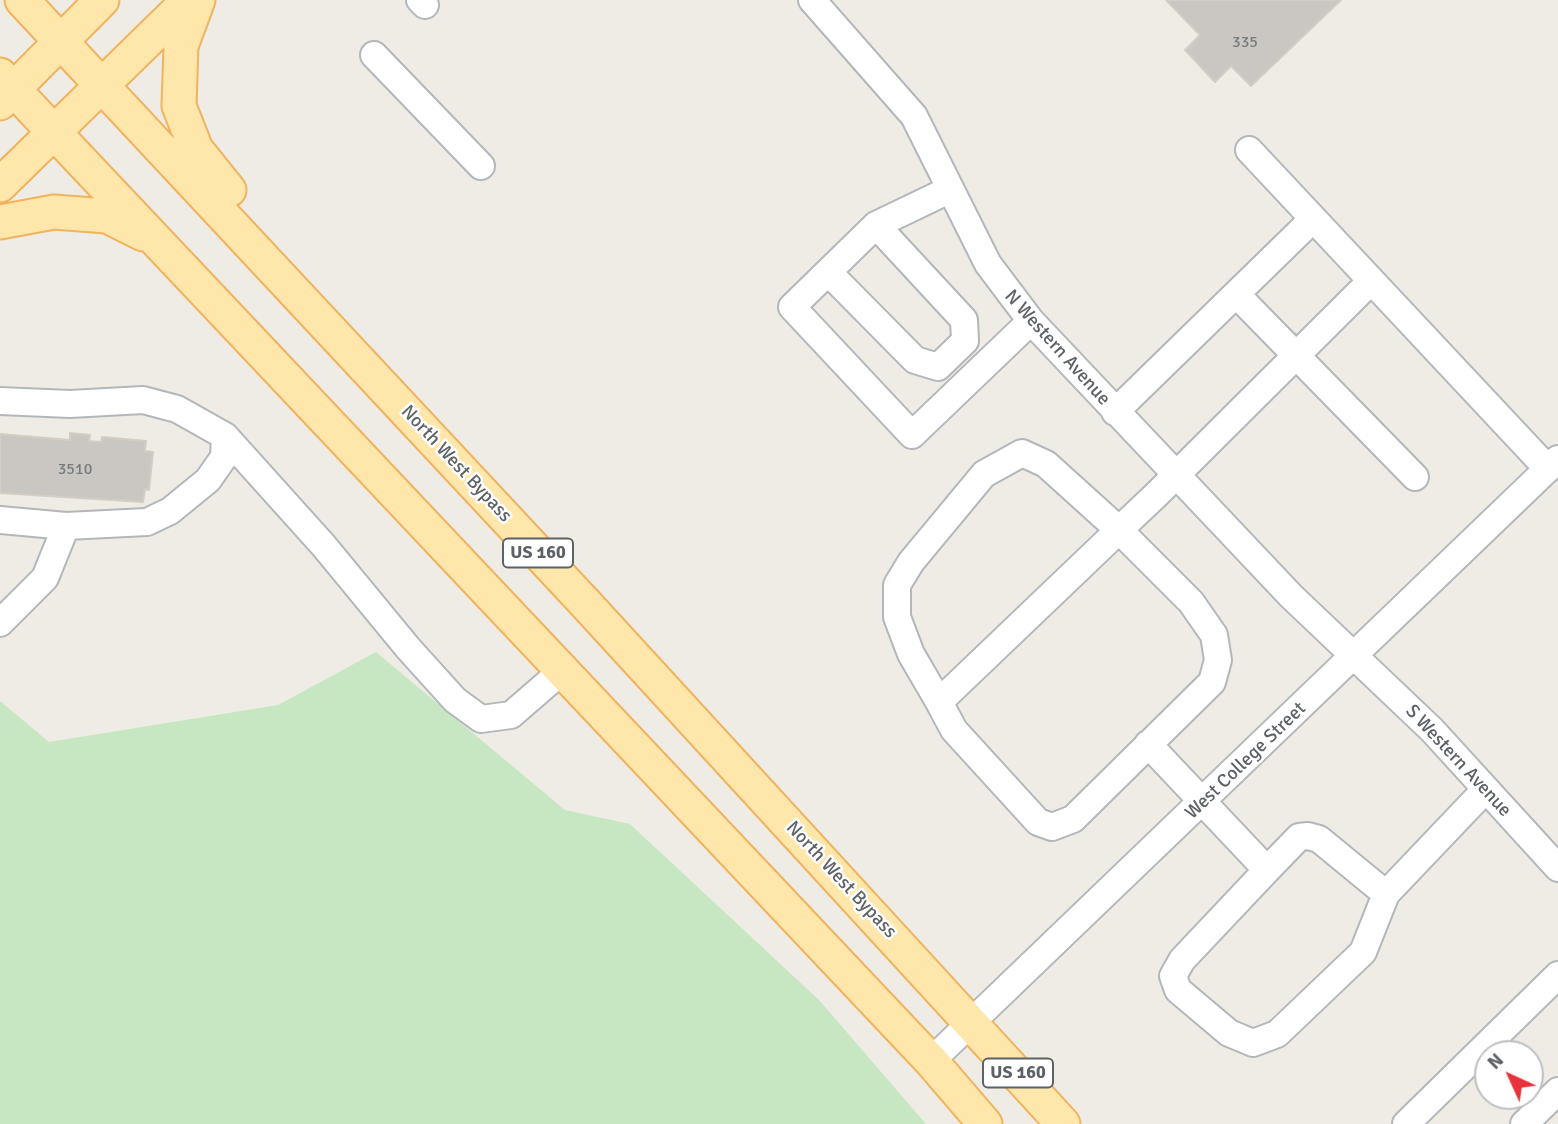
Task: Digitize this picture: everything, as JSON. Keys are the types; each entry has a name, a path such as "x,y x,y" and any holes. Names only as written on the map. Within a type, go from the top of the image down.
{"main road":[{"name":"North West Bypass","path":"22,0 972,1022"},
{"path":"4,89 62,40 102,0"},
{"path":"0,185 189,0"},
{"path":"198,0 181,46 178,80 179,106 196,149 218,177 524,506 586,604"},
{"name":"US 160","path":"4,89 54,130 931,1061 985,1124"},
{"path":"0,222 54,212 107,216 165,248"},
{"name":"US 160","path":"972,1022 1063,1124"}],"street":[{"name":"N Western Avenue","path":"812,0 914,116 988,264 1031,321 1291,596 1355,657"},
{"path":"374,55 481,166"},
{"path":"1248,150 1371,281 1553,464"},
{"path":"949,190 876,225 792,307 912,435 1031,321"},
{"path":"1115,412 1313,219"},
{"path":"828,272 915,360 938,367 965,341 964,320 876,225"},
{"path":"939,702 1119,530 1371,281"},
{"path":"1236,294 1415,477"},
{"path":"0,401 70,404 144,400 177,409 225,436 324,546 408,648 455,700 481,719 512,715 563,670"},
{"path":"0,520 66,526 147,522 170,511 208,480 224,457 225,436"},
{"path":"1023,453 1046,464 1119,530 1191,602 1214,635 1218,660 1212,682 1073,819 1052,827 1038,822 964,740 939,702 911,654 897,617 897,585 911,562 984,474 1023,453"},
{"name":"West College Street","path":"931,1061 1355,657 1553,464"},
{"path":"0,623 45,578 66,526"},
{"name":"S Western Avenue","path":"1355,657 1432,730 1558,868"},
{"path":"1148,744 1266,870"},
{"path":"1386,894 1319,839 1300,837 1182,960 1173,976 1178,990 1228,1033 1253,1043 1277,1034 1363,952 1386,894 1485,790"},
{"path":"1406,1124 1558,975"},
{"path":"1524,1124 1558,1091"}],"green space":[{"path":"376,652 565,810 630,824 819,1000 926,1124 0,1124 0,701 49,742 278,705"}],"building":[{"path":"1166,0 1341,0 1251,86 1231,66 1215,82 1185,50 1200,35"},
{"path":"70,433 90,435 89,441 101,442 102,437 146,441 145,451 153,452 149,490 145,489 143,502 0,493 0,434 70,440"}]}
